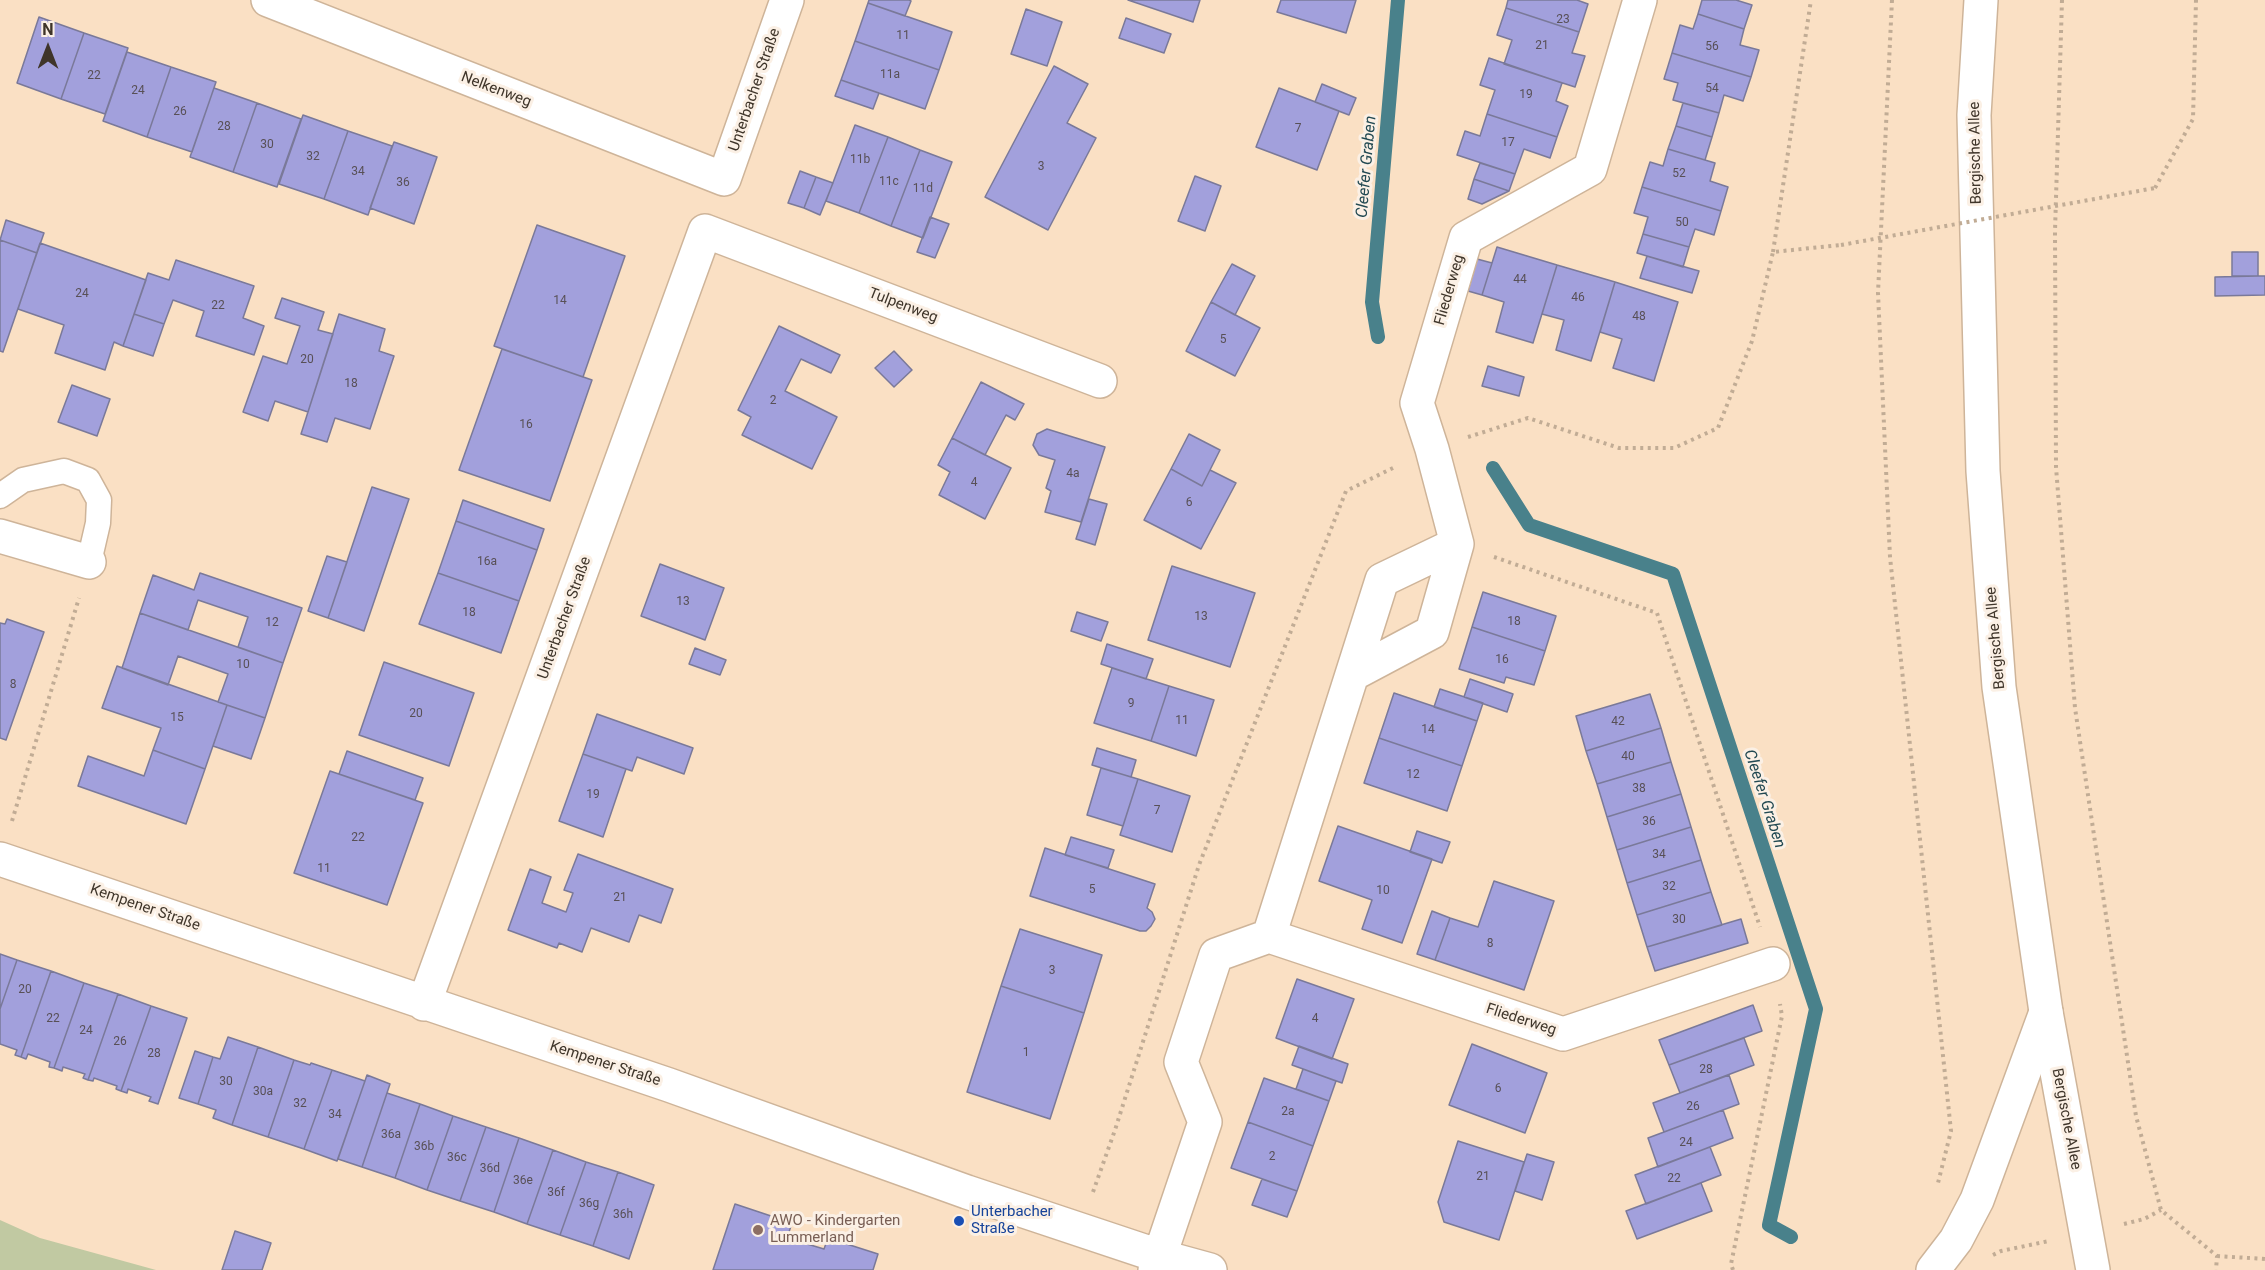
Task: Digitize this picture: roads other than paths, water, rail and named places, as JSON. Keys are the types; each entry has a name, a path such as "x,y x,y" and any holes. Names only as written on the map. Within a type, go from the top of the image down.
{"street":[{"name":"Nelkenweg","path":"268,0 724,179"},
{"name":"Unterbacher Straße","path":"724,179 787,0"},
{"name":"Fliederweg","path":"1457,544 1432,449 1417,403 1466,238 1590,169 1640,0"},
{"name":"Bergische Allee","path":"1981,0 1974,115 1983,471 1999,687 2046,1012 2093,1270"},
{"name":"Unterbacher Straße","path":"424,1004 705,231"},
{"name":"Tulpenweg","path":"705,231 1100,381"},
{"path":"0,536 89,562"},
{"path":"1353,674 1432,632 1457,544"},
{"path":"1157,1263 1205,1122 1181,1062 1216,955 1269,936 1382,580 1457,544"},
{"name":"Kempener Straße","path":"0,859 669,1085 1157,1263 1210,1270"},
{"name":"Fliederweg","path":"1269,936 1563,1034 1773,964"},
{"path":"1933,1270 1956,1240 1977,1200 2046,1012"}],"lane":[{"path":"0,496 23,480 64,471 88,480 99,500 98,523 89,562"}],"waterway":[{"name":"Cleefer Graben","path":"1378,337 1372,302 1398,0"},
{"name":"Cleefer Graben","path":"1493,468 1529,525 1673,574 1816,1009 1769,1225 1791,1237"}],"place":[{"name":"Unterbacher Straße","path":"959,1221"},
{"name":"AWO - Kindergarten Lummerland","path":"758,1230"}]}
